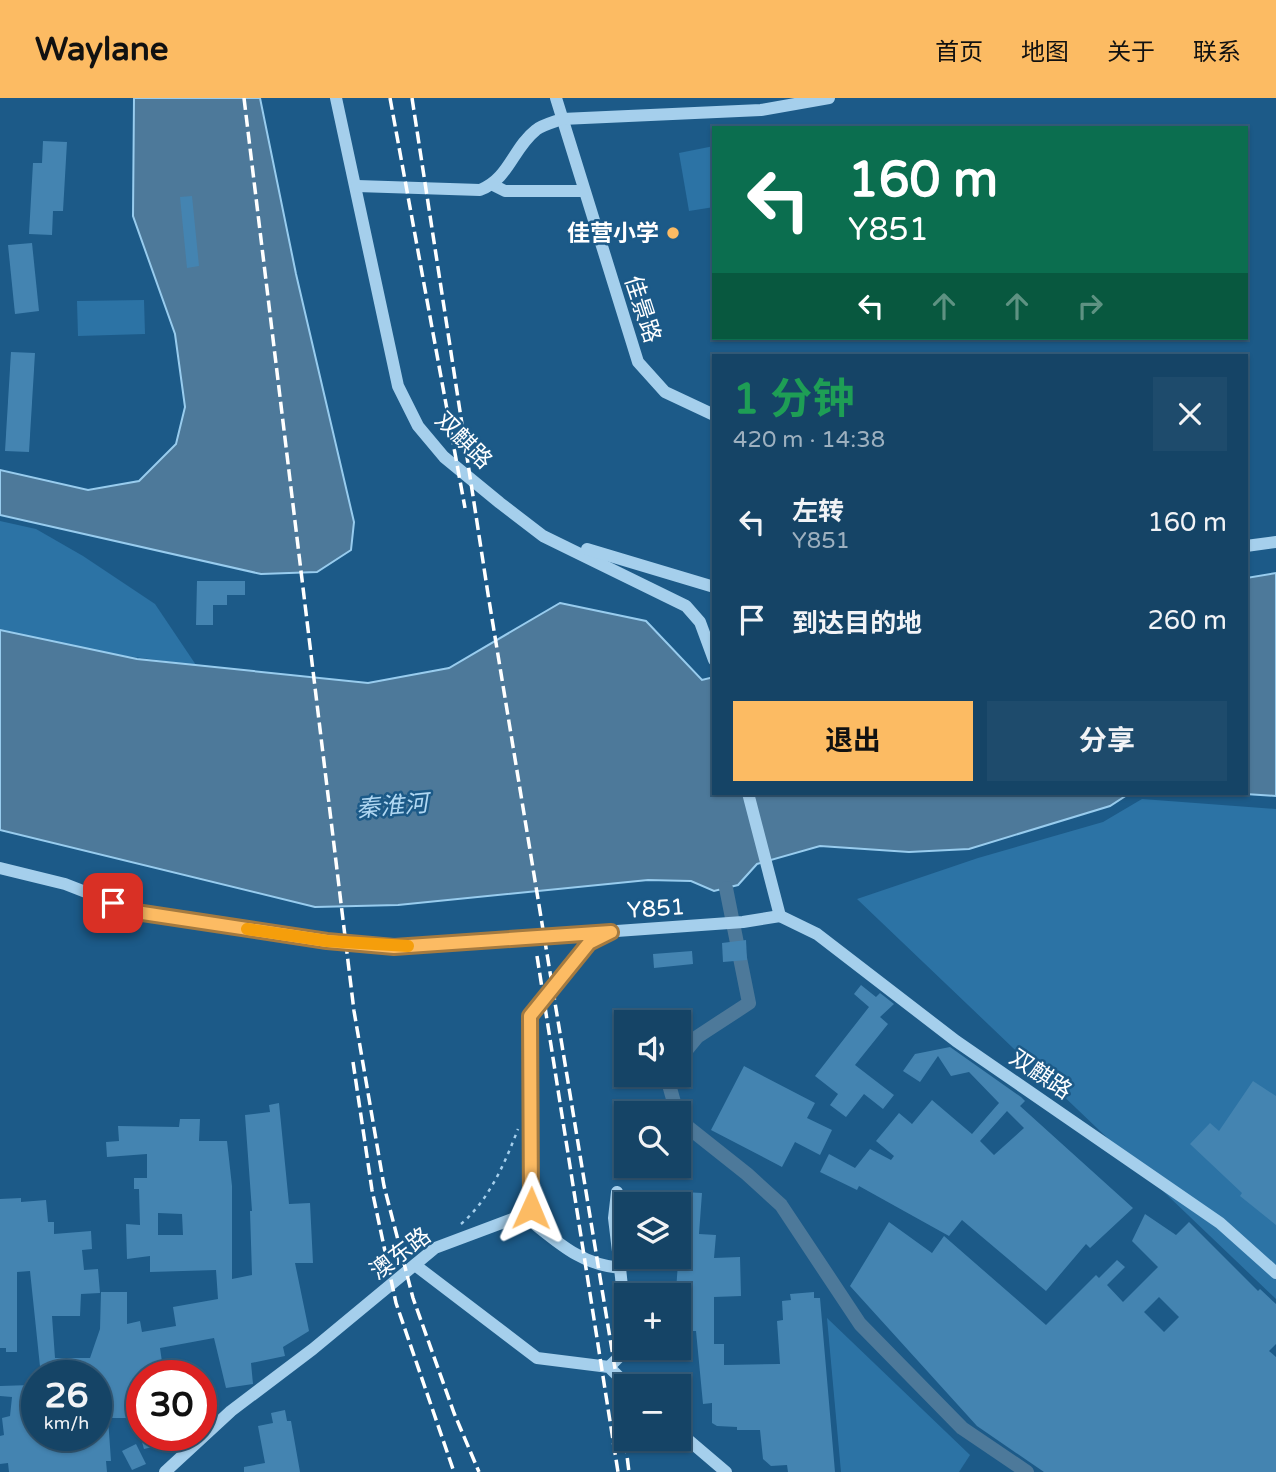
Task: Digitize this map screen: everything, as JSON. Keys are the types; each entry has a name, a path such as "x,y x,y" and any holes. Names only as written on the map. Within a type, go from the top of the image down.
{"street":[{"name":"双麒路","path":"336,98 398,386 418,426 444,457 543,536 686,606 700,622 712,654"},
{"name":"佳景路","path":"556,98 638,362 665,392 712,414"},
{"path":"357,186 480,190 493,185 536,130 562,119 761,110 829,98"},
{"path":"493,185 505,191 583,191"},
{"path":"543,536 712,586"},
{"path":"1248,546 1276,542"},
{"path":"749,795 780,916"},
{"name":"Y851","path":"0,868 65,884 136,912 327,941 394,947 743,922 780,916"},
{"name":"双麒路","path":"780,916 817,934 956,1041 1220,1223 1276,1273"},
{"path":"611,932 589,943 530,1016 531,1208 523,1214 566,1251 614,1268"},
{"name":"澳东路","path":"170,1470 231,1411 313,1349 435,1248 523,1214"},
{"path":"415,1265 537,1358 609,1367 616,1374"},
{"path":"609,1367 616,1360"},
{"path":"691,1442 726,1472"}],"path":[{"path":"456,1230 473,1211 498,1174 520,1121"}],"shaded area":[{"path":"712,146 712,207 689,211 679,153"},
{"path":"144,300 145,334 78,336 77,301"},
{"path":"0,521 36,529 83,556 155,604 196,665 126,656 0,633"},
{"path":"1142,799 1276,809 1276,1299 857,899 978,858 1103,822"},
{"path":"827,1318 970,1455 959,1472 841,1472"}],"water":[{"path":"134,98 260,98 296,274 354,522 351,550 317,572 261,574 0,515 0,470 88,490 139,481 176,444 185,407 175,334 133,216"},
{"path":"1276,573 1276,796 1248,794 1248,578"},
{"name":"秦淮河","path":"560,603 646,621 702,680 712,678 712,795 1127,795 1110,806 969,849 909,852 820,846 757,864 738,885 714,891 691,881 648,880 398,905 315,907 0,830 0,630 137,659 368,683 449,668"}],"building":[{"path":"43,141 67,142 63,211 53,211 52,235 29,234 33,163 42,163"},
{"path":"192,196 199,266 187,268 180,197"},
{"path":"32,243 39,311 15,314 8,245"},
{"path":"11,352 35,353 29,452 5,451"},
{"path":"197,581 245,581 245,595 227,595 227,605 213,605 213,625 196,625"},
{"path":"746,940 747,960 723,962 722,943"},
{"path":"692,951 693,964 654,968 653,954"},
{"path":"861,985 876,997 880,993 894,1004 880,1017 888,1024 855,1065 894,1095 883,1109 864,1094 846,1117 830,1105 838,1094 815,1076 869,1007 854,994"},
{"path":"950,1047 1021,1097 1025,1101 1020,1106 1133,1208 1090,1248 1086,1244 1046,1291 962,1220 949,1236 859,1186 857,1190 820,1172 829,1154 855,1168 870,1149 891,1160 894,1156 876,1141 899,1113 912,1124 932,1100 972,1134 999,1103 969,1072 951,1076 938,1056 920,1082 903,1071 915,1054","holes":["1007,1111 1024,1128 994,1155 980,1141"]},
{"path":"744,1066 815,1103 807,1118 832,1130 820,1155 795,1142 782,1167 711,1130"},
{"path":"1253,1081 1276,1096 1276,1225 1240,1196 1242,1193 1190,1144 1210,1123 1219,1131"},
{"path":"279,1103 289,1204 310,1203 313,1263 295,1263 309,1331 283,1347 285,1356 251,1363 253,1384 226,1388 214,1338 160,1348 162,1360 126,1360 126,1418 112,1418 112,1360 39,1360 30,1271 17,1272 17,1352 6,1352 6,1348 0,1348 0,1199 21,1198 21,1202 46,1200 48,1222 54,1222 54,1234 91,1231 92,1249 82,1250 84,1270 98,1269 100,1293 81,1294 80,1316 52,1316 55,1358 90,1358 100,1329 101,1292 127,1292 127,1324 140,1321 142,1332 176,1326 173,1307 218,1299 216,1270 150,1272 150,1256 127,1259 126,1224 140,1225 139,1189 134,1189 134,1178 147,1178 147,1154 107,1157 106,1142 119,1141 118,1126 179,1127 180,1119 200,1119 199,1141 227,1141 232,1186 232,1279 252,1275 252,1211 245,1115 270,1112 269,1105","holes":["158,1213 182,1214 183,1235 158,1235"]},
{"path":"691,1192 702,1193 699,1234 716,1235 714,1258 740,1257 741,1296 714,1297 714,1344 724,1344 724,1365 780,1364 777,1321 783,1320 782,1301 791,1300 790,1294 814,1292 814,1298 820,1298 835,1472 788,1472 787,1465 771,1466 763,1459 760,1430 737,1430 737,1427 717,1426 712,1423 712,1403 703,1404 696,1331 691,1331 691,1283 677,1283 678,1269 691,1269"},
{"path":"1145,1214 1176,1235 1189,1222 1258,1291 1260,1289 1276,1304 1276,1344 1269,1351 1276,1357 1276,1472 1044,1472 977,1426 850,1286 889,1222 932,1253 944,1236 1046,1325 1096,1275 1099,1278 1117,1260 1125,1267 1107,1285 1123,1302 1158,1267 1132,1241","holes":["1159,1297 1179,1317 1164,1332 1144,1312"]},
{"path":"21,1385 21,1451 110,1451 111,1461 106,1461 107,1472 9,1472 8,1463 0,1464 0,1436 4,1435 2,1418 10,1416 12,1397 0,1396 0,1386"},
{"path":"285,1410 287,1421 291,1421 300,1472 244,1472 244,1467 265,1463 258,1426 273,1423 271,1413"},
{"path":"122,1451 140,1451 146,1464 132,1470"}],"waterway":[{"path":"691,1044 697,1037 749,1003 726,888"},
{"path":"670,1087 674,1101"},
{"path":"691,1130 781,1205 860,1324 962,1428 1027,1472"}],"railway":[{"path":"244,98 354,1011 384,1186 413,1298 454,1413 479,1472"},
{"path":"390,98 465,508"},
{"path":"412,98 488,594 620,1399 629,1472"},
{"path":"537,956 618,1472"},
{"path":"353,1062 372,1190 396,1303 454,1472"}],"slow traffic":[{"path":"247,929 327,941 408,946"}],"place":[{"name":"佳营小学","path":"673,233"}],"route":[{"path":"113,903 136,912 327,941 394,947 611,932 589,943 530,1016 533,1141 531,1208"}]}
